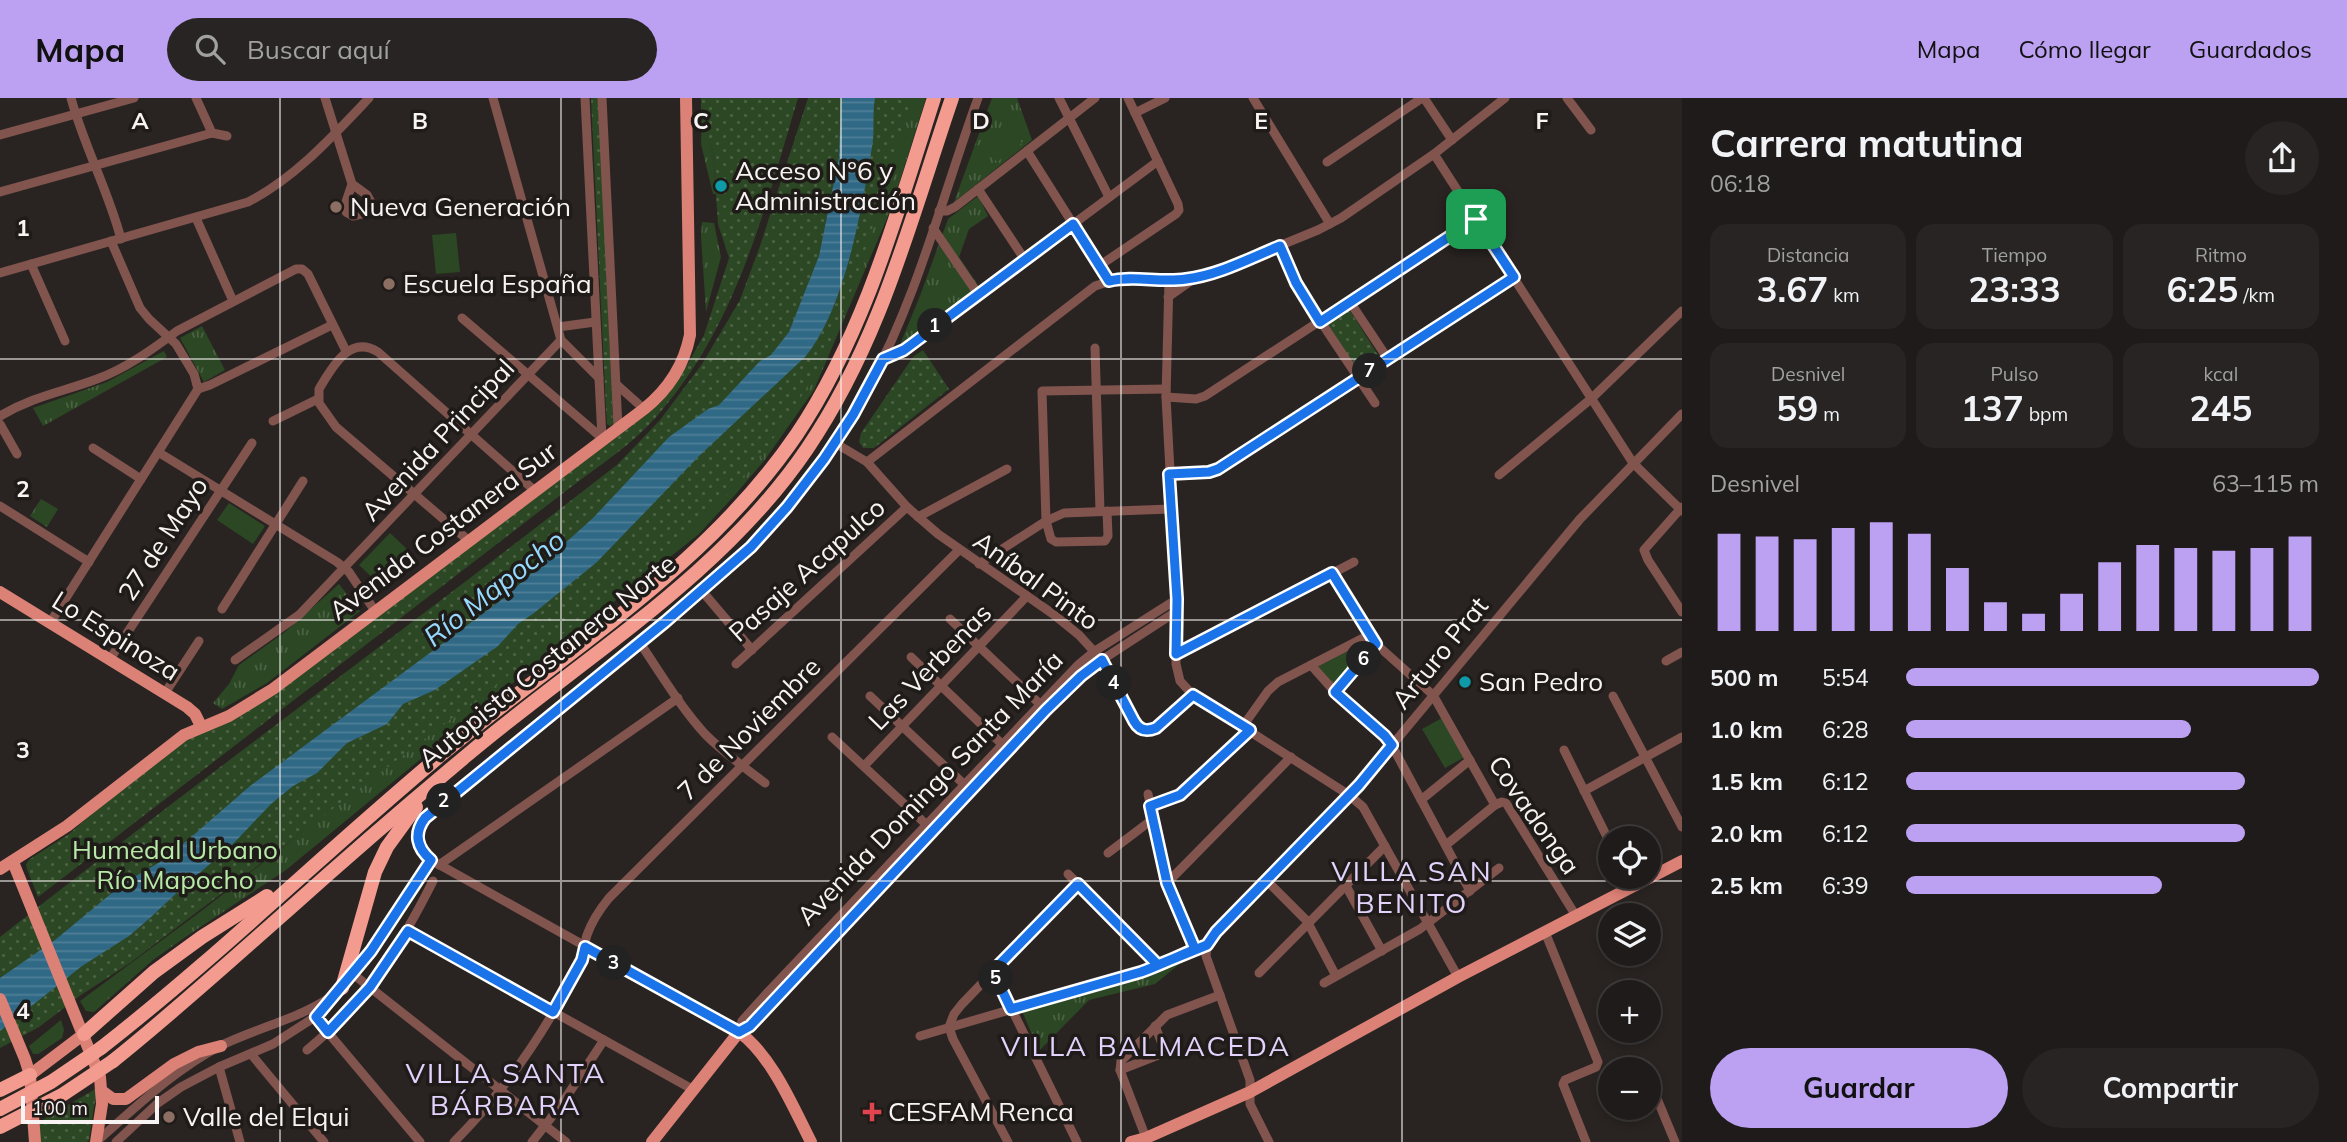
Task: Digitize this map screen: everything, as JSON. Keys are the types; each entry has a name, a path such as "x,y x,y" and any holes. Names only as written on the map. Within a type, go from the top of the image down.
{"highway":[{"name":"Autopista Costanera Norte","path":"0,1109 51,1082 127,1028 472,729 682,562 726,522 766,475 813,408 851,337 874,279 934,98"},
{"name":"Autopista Costanera Norte","path":"0,1127 62,1096 136,1042 447,772 695,573 741,530 789,474 836,403 871,333 892,280 952,98"},
{"path":"340,989 382,855 411,813 447,772"},
{"path":"81,1027 154,972 312,866"},
{"path":"0,1090 30,1075"}],"main road":[{"name":"Avenida Costanera Sur","path":"0,869 67,826 184,735 229,716 255,701 657,398 676,374 685,357 690,334 686,98"},
{"name":"Lo Espinoza","path":"0,592 191,710 201,726"},
{"path":"1661,869 1682,861"},
{"path":"13,862 97,1066 102,1091 96,1142"},
{"path":"1130,1142 1146,1138 1250,1092 1458,977 1576,916 1618,889"},
{"path":"0,999 30,1075 35,1142"},
{"path":"30,1075 81,1027"},
{"path":"739,1032 754,1046 771,1070 811,1142"},
{"name":"Avenida Domingo Santa María","path":"652,1142 739,1032"},
{"path":"102,1091 113,1099 126,1099 174,1065 198,1052 221,1046"}],"street":[{"path":"71,98 113,209 116,240 140,308 170,337 191,368 198,388"},
{"path":"0,135 134,98"},
{"path":"196,98 212,133"},
{"path":"325,98 352,184"},
{"path":"0,273 233,208 255,199 336,134 369,98"},
{"path":"493,98 561,340 599,378"},
{"path":"585,98 602,438"},
{"path":"602,98 618,428"},
{"path":"739,1032 435,862 422,852 417,840 418,829 425,818 640,643 751,547 779,516 835,443 883,359 906,304 978,98"},
{"path":"1059,98 1109,197"},
{"path":"939,211 955,207 1095,98"},
{"path":"1099,266 1176,214 1179,209 1128,98"},
{"path":"1135,113 1166,98"},
{"path":"1253,98 1330,224"},
{"path":"1326,162 1423,98 1452,140"},
{"path":"867,462 1089,290 1109,281 1126,278 1196,278 1225,269 1330,224 1434,153 1505,98"},
{"path":"1567,98 1591,130"},
{"path":"0,191 212,133 227,136"},
{"path":"1027,151 1109,281"},
{"path":"1434,153 1633,463 1681,509 1644,550 1682,612"},
{"path":"883,359 904,350 1158,161"},
{"path":"978,189 1025,260"},
{"path":"196,218 233,301"},
{"path":"1095,348 1097,390 1104,511 1108,536 1107,540 1103,541 1056,542 1051,539 1046,521 1042,391 1097,390 1166,393 1196,399 1205,396 1476,219"},
{"path":"933,228 978,294"},
{"path":"1280,246 1296,283 1375,403"},
{"path":"31,264 65,341"},
{"path":"0,416 37,397 108,374 233,301 293,270 302,269 308,274 346,351"},
{"path":"1169,474 1218,469 1514,277"},
{"path":"1168,297 1196,278"},
{"path":"1169,280 1166,393 1170,509 1177,599 1176,670 1180,681 1193,695 1349,795 1363,807 1458,977"},
{"path":"1350,302 1388,359"},
{"path":"1499,475 1591,398 1682,311"},
{"path":"462,318 602,438"},
{"path":"558,327 595,322"},
{"path":"50,623 198,388 210,385 332,325"},
{"name":"Avenida Principal","path":"235,660 299,615 561,340"},
{"path":"468,540 336,427 318,399 318,389 346,351 361,346 378,352 534,490"},
{"path":"616,384 644,409"},
{"path":"273,421 318,399"},
{"name":"Arturo Prat","path":"1207,945 1216,932 1349,795 1565,535 1682,414"},
{"path":"0,424 17,454"},
{"name":"27 de Mayo","path":"110,659 252,443"},
{"name":"Aníbal Pinto","path":"835,443 867,462 907,507 959,550 1067,624 1102,660 1134,721 1141,729 1156,728 1193,695"},
{"path":"93,448 141,479"},
{"path":"158,452 345,569 375,611"},
{"path":"918,517 1007,469"},
{"path":"222,609 303,481"},
{"path":"0,506 89,562"},
{"name":"Pasaje Acapulco","path":"736,664 907,507"},
{"path":"979,564 1046,521 1064,513 1170,509"},
{"name":"7 de Noviembre","path":"454,1142 501,1091 529,1051 582,960 588,934 609,898 959,550"},
{"path":"1176,654 1354,562"},
{"name":"Covadonga","path":"1332,573 1376,644 1433,695 1495,805 1506,803 1576,916"},
{"path":"702,591 752,650"},
{"name":"Las Verbenas","path":"864,766 1027,596"},
{"name":"Avenida Domingo Santa María","path":"739,1032 744,1018 771,995 930,827 1043,707 1078,665 1095,651 1177,599"},
{"name":"Avenida Domingo Santa María","path":"1043,707 1102,660 1177,611"},
{"path":"950,619 1043,707"},
{"path":"1150,806 1180,795 1247,728 1275,685 1369,635"},
{"path":"165,694 199,641"},
{"path":"640,643 706,735 765,783"},
{"path":"1335,692 1376,644"},
{"path":"1666,661 1682,652"},
{"path":"911,657 1005,747"},
{"path":"1311,665 1335,692 1392,745 1470,891"},
{"path":"870,696 967,787"},
{"path":"1613,696 1682,827"},
{"path":"116,1142 164,1098 199,1076 283,1039 316,1017 353,974 435,862 678,698"},
{"path":"832,737 930,827"},
{"path":"1584,792 1682,737"},
{"path":"1563,750 1601,826"},
{"path":"1167,883 1291,757"},
{"path":"1421,800 1470,760"},
{"path":"1148,794 1167,883 1195,949"},
{"path":"1446,845 1495,805"},
{"path":"1108,853 1153,819"},
{"path":"1259,973 1385,846"},
{"path":"1324,982 1428,923 1499,868"},
{"path":"1068,874 1158,965"},
{"path":"307,1050 328,1032 370,987 408,931 433,881"},
{"path":"1267,881 1309,923 1336,976"},
{"path":"1008,1142 949,1027 958,1009 1078,884"},
{"path":"1346,886 1381,951"},
{"path":"408,931 692,1089"},
{"path":"1545,932 1598,1062 1596,1067 1565,1080 1563,1084 1586,1142"},
{"path":"920,1036 1158,965 1207,945 1206,956 1250,1080 1250,1104 1269,1142"},
{"path":"993,971 1077,1142"},
{"path":"353,974 566,1142"},
{"path":"96,1142 171,1079 221,1046 307,1011 340,989"},
{"path":"1146,1138 1121,1070 1122,1059 1172,1012 1220,995"},
{"path":"316,1017 420,1142"},
{"path":"1121,1070 1161,1054 1163,1046 1155,1026"},
{"path":"532,1142 577,1083 604,1040"},
{"path":"251,1054 324,1142"},
{"path":"219,1067 240,1142"},
{"path":"1661,1108 1675,1142"}],"green space":[{"path":"591,98 599,98 613,424 610,426 607,424 606,409"},
{"path":"701,98 798,98 760,224 728,305 685,381 657,416 616,454 38,897 27,869 26,864 30,859 69,834 190,737 210,727 538,492 687,365 704,335 729,258 718,224 713,151 701,116"},
{"name":"Humedal Urbano Río Mapocho","path":"808,98 912,98 865,252 831,341 795,406 752,466 703,520 648,569 130,963 39,1027 0,1048 0,937 618,464 660,420 702,364 740,300"},
{"path":"908,98 926,98 891,209 814,390 764,461 734,496 699,534 286,870 153,960 94,1012 86,1011 80,1001 204,909 510,665"},
{"path":"992,98 1017,98 1032,140 954,202"},
{"path":"702,118 713,151 716,194 713,194 701,144"},
{"path":"1009,126 1022,143 997,162 984,145"},
{"path":"978,196 988,216 969,229 959,257 980,288 899,347 948,219"},
{"path":"702,222 714,223 721,257 706,312 701,236"},
{"path":"456,233 460,272 436,274 432,235"},
{"path":"1349,309 1380,358 1359,372 1327,323"},
{"path":"202,326 225,370 204,382 180,338"},
{"path":"923,350 949,389 874,448 863,448 859,442 861,433 913,357"},
{"path":"164,351 167,357 43,426 33,408 107,382"},
{"path":"41,499 58,509 47,527 30,516"},
{"path":"229,503 265,526 253,544 217,520"},
{"path":"390,533 407,549 376,581 359,565"},
{"path":"339,584 360,611 267,683 222,709 213,703 229,684 239,665 285,632"},
{"path":"1368,640 1371,644 1335,686 1318,666"},
{"path":"1442,718 1465,757 1445,768 1422,729"},
{"path":"1188,957 1155,984 1089,1000 1039,1051 1022,1011 1160,971"},
{"path":"61,1020 64,1030 62,1038 38,1054 33,1054 29,1046"},
{"path":"97,1088 87,1142 40,1142 39,1122"}],"water":[{"path":"841,98 875,98 873,141 857,228 841,286 819,337 805,357 699,456 597,562 518,624 498,646 435,690 403,704 387,724 347,743 317,773 293,786 271,804 231,846 129,936 82,966 0,1031 0,978 55,940 124,883 167,858 250,786 504,598 593,518 669,437 708,409 719,405 760,361 771,355 789,332 819,256 839,157"}],"place":[{"name":"Acceso N°6 y Administración","path":"721,186"},
{"name":"Nueva Generación","path":"336,207"},
{"name":"Escuela España","path":"389,284"},
{"name":"San Pedro","path":"1465,682"},
{"name":"CESFAM Renca","path":"872,1112"},
{"name":"Valle del Elqui","path":"169,1117"}],"district":[{"name":"VILLA SAN BENITO","path":"1412,887"},
{"name":"VILLA BALMACEDA","path":"1146,1046"},
{"name":"VILLA SANTA BÁRBARA","path":"506,1089"}],"route":[{"path":"1476,219 1320,322 1296,283 1280,246 1206,276 1178,280 1126,278 1109,281 1073,224 904,350 883,359 853,415 824,459 787,507 751,547 665,622 425,818 418,829 417,840 422,852 431,860 371,951 316,1017 328,1032 370,987 408,931 553,1012 582,960 585,947 739,1032 747,1029 1046,710 1091,667 1102,660 1134,721 1141,729 1156,728 1193,695 1250,730 1180,795 1150,806 1164,874 1195,949 1150,969 1141,972 1011,1009 993,971 1078,884 1158,965 1195,949 1207,945 1216,932 1359,785 1392,745 1335,692 1376,644 1332,573 1176,654 1177,599 1169,474 1218,469 1514,277 1476,219"}],"water label":[{"name":"Río Mapocho","path":"494,588"}]}
